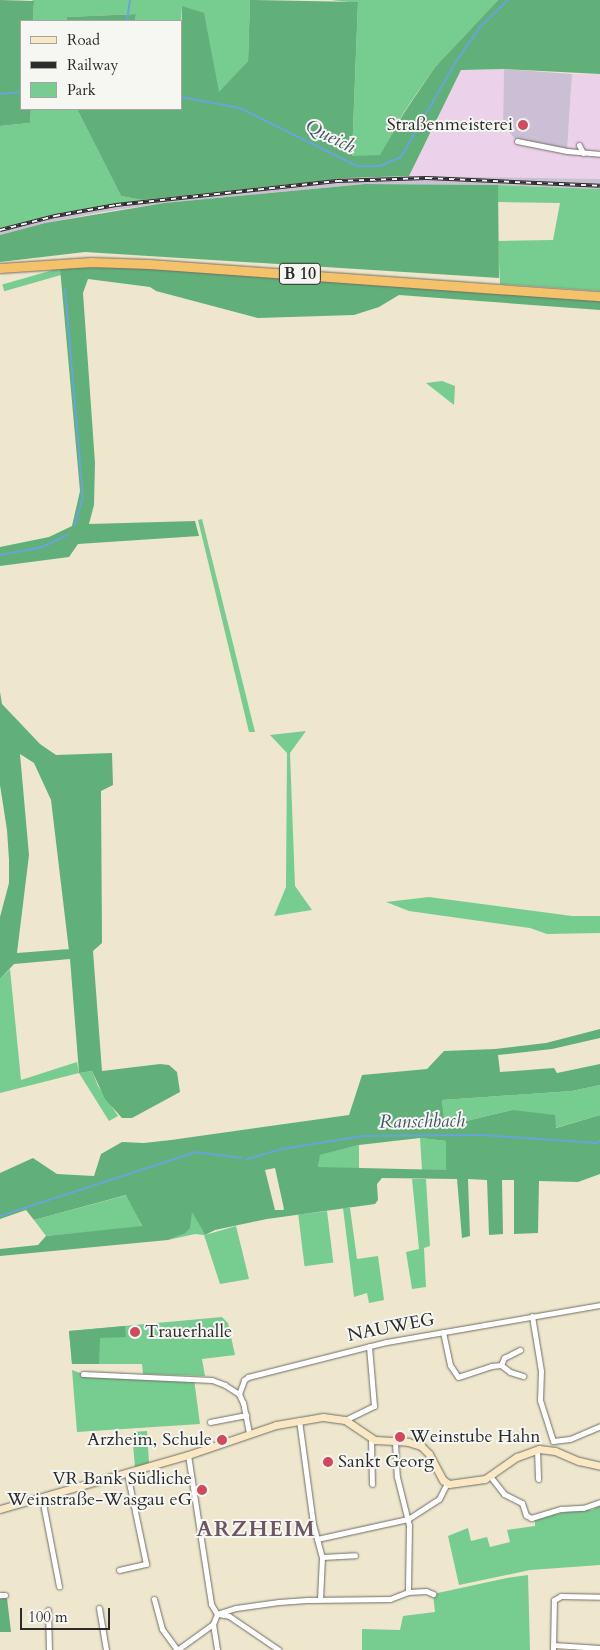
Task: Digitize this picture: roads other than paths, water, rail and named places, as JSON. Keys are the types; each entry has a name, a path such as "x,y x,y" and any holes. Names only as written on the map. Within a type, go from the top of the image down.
{"highway":[{"name":"B 10","path":"0,268 92,262 149,264 600,296"}],"street":[{"path":"516,141 600,154"},
{"path":"579,145 583,152"},
{"name":"NAUWEG","path":"239,1394 244,1380 248,1377 369,1346 600,1305"},
{"path":"532,1316 541,1371 540,1400 553,1441 548,1449"},
{"path":"443,1332 450,1364 458,1376 491,1366 501,1365 510,1372 523,1376"},
{"path":"345,1420 374,1406 369,1346"},
{"path":"501,1365 504,1358 520,1350"},
{"path":"83,1374 212,1380 226,1385 239,1394 246,1415 249,1433"},
{"path":"210,1422 246,1415"},
{"path":"0,1509 188,1455 249,1433 299,1420 330,1416 345,1420 377,1441 412,1443 423,1447 440,1476 447,1483 473,1482 490,1476 517,1457 536,1449 548,1449 579,1461 600,1466"},
{"path":"299,1420 317,1539 322,1557 320,1599"},
{"path":"553,1441 570,1439 600,1426"},
{"path":"371,1438 372,1484"},
{"path":"396,1442 397,1477 408,1519 408,1592"},
{"path":"536,1449 538,1479"},
{"path":"188,1455 212,1604 217,1614 213,1624 217,1650"},
{"path":"120,1570 146,1564 127,1473"},
{"path":"490,1476 504,1494 522,1503 526,1515 531,1518 560,1509 583,1508 600,1502"},
{"path":"317,1539 408,1519 439,1499 447,1483"},
{"path":"42,1498 59,1586"},
{"path":"322,1557 355,1554"},
{"path":"217,1614 236,1608 320,1599 390,1599 408,1592 426,1591 433,1594"},
{"path":"600,1597 561,1596 554,1600 553,1648 600,1648"},
{"path":"154,1600 162,1629 177,1650 213,1624"},
{"path":"99,1608 106,1650"},
{"path":"48,1610 49,1650"},
{"path":"217,1614 229,1616 279,1650"}],"waterway":[{"path":"127,20 130,0"},
{"name":"Queich","path":"182,97 240,108 357,166 380,166 401,157 457,60 479,28 508,0"},
{"name":"Queich","path":"0,94 20,92"},
{"path":"65,288 83,497 75,525"},
{"path":"0,555 43,547 68,534"},
{"name":"Ranschbach","path":"247,1159 282,1149 363,1136 483,1135 597,1143 600,1141"},
{"name":"Ranschbach","path":"0,1216 196,1152 242,1158"}],"railway":[{"path":"0,230 55,216 116,205 337,181 427,178 600,186"}],"place":[{"name":"Straßenmeisterei","path":"523,125"},
{"name":"Trauerhalle","path":"135,1332"},
{"name":"Weinstube Hahn","path":"400,1437"},
{"name":"Arzheim, Schule","path":"222,1440"},
{"name":"Sankt Georg","path":"328,1462"},
{"name":"VR Bank Südliche Weinstraße-Wasgau eG","path":"202,1490"}],"district":[{"name":"ARZHEIM","path":"256,1530"}]}
